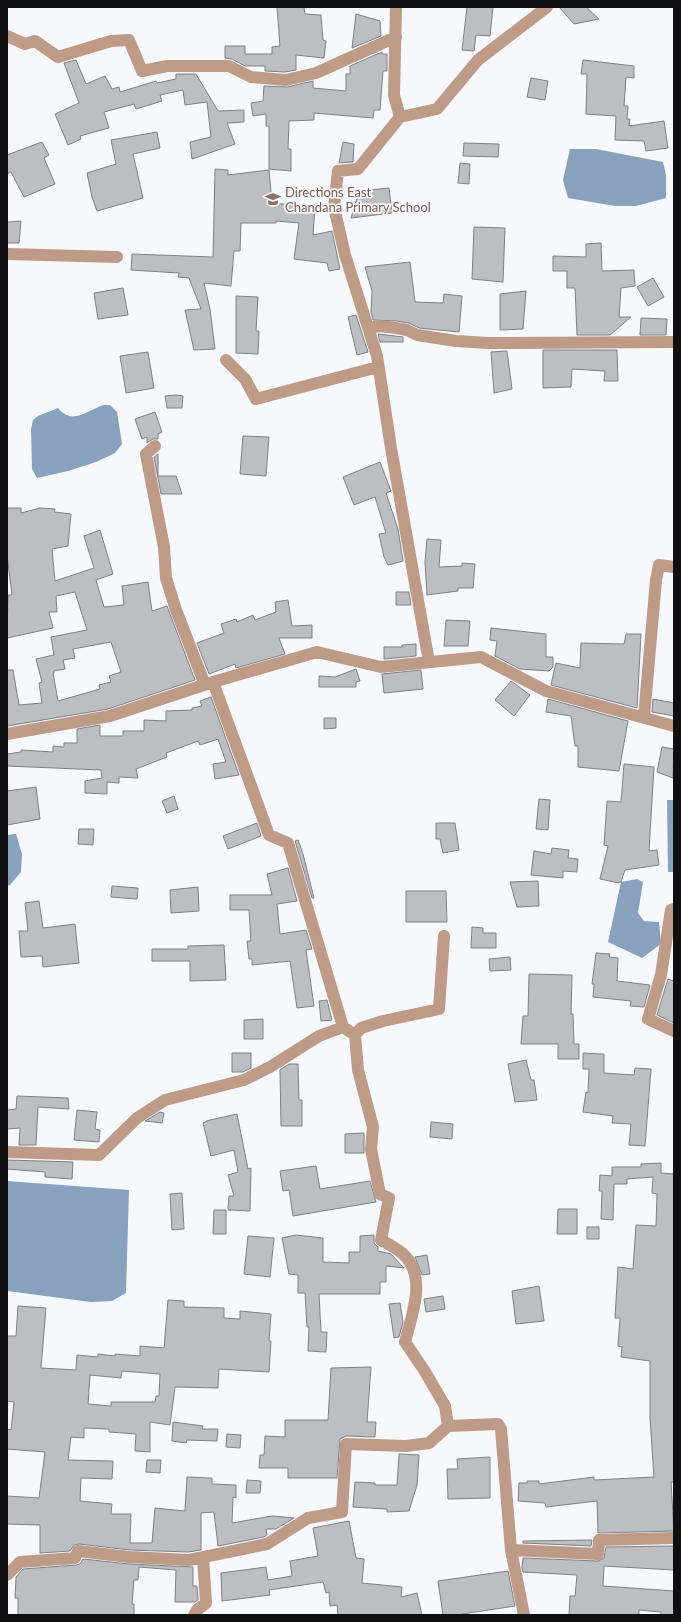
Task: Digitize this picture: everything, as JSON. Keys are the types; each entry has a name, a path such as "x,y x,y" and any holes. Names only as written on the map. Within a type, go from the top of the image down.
{"street":[{"path":"396,7 394,95 400,117"},
{"path":"429,662 378,367 368,328 345,255 334,206 338,170 358,169 400,117 437,109 478,60 547,7"},
{"path":"7,36 25,44 35,41 58,57 111,41 129,40 142,71 167,66 229,66 251,77 286,80 316,73 396,37"},
{"path":"7,254 117,256"},
{"path":"368,328 380,326 407,330 417,335 436,338 488,343 674,342"},
{"path":"226,360 245,379 256,400 378,367"},
{"path":"155,446 146,454 164,547 166,578 176,610 209,683 269,835 288,843 343,1027 355,1035"},
{"path":"644,717 656,580 660,565 674,567"},
{"path":"7,734 110,716 209,683 317,652 381,667 481,657 546,691 674,726"},
{"path":"674,908 671,910 661,974 648,1019 674,1031"},
{"path":"444,936 439,1009 383,1021 361,1028 355,1035 358,1070 374,1127 371,1149 380,1194 389,1198 381,1240 403,1254 415,1270 417,1298 405,1342 445,1406 448,1426"},
{"path":"7,1152 99,1155 137,1118 165,1100 244,1080 270,1067 319,1036 343,1027"},
{"path":"7,1574 20,1562 75,1558 78,1551 129,1558 189,1560 267,1544 308,1518 342,1512 346,1444 406,1446 429,1443 448,1426 498,1424 501,1429 511,1550 524,1615"},
{"path":"511,1550 598,1554 599,1540 674,1538"},
{"path":"194,1615 197,1610 206,1604 203,1557"}],"water":[{"path":"570,149 596,149 663,162 666,175 666,198 636,206 615,206 568,198 563,180"},
{"path":"103,405 110,405 117,412 122,444 115,453 96,462 68,471 37,478 32,469 31,429 33,420 38,416 58,408 68,416 79,416"},
{"path":"667,800 674,800 674,872 668,872"},
{"path":"16,834 22,854 21,872 10,885 7,886 7,835"},
{"path":"637,879 643,882 638,913 644,921 659,922 661,944 642,958 608,942 621,882"},
{"path":"7,1181 129,1190 126,1293 112,1301 91,1302 7,1291"}],"building":[{"path":"277,7 304,7 305,14 321,15 323,40 326,41 324,58 296,55 296,70 285,72 265,71 265,66 245,66 232,59 225,58 225,46 245,46 245,54 272,54 272,47 280,46"},
{"path":"467,7 493,7 490,36 476,35 474,51 462,50"},
{"path":"559,7 586,7 599,19 574,24"},
{"path":"356,14 380,21 381,36 352,48"},
{"path":"382,52 382,54 387,54 387,71 383,71 380,110 374,110 373,118 314,113 314,120 289,121 288,149 291,149 291,171 269,169 269,126 266,126 266,114 253,116 251,103 263,101 264,86 287,87 313,81 313,88 346,91 346,74 350,74 350,66"},
{"path":"76,60 86,84 105,76 112,89 119,87 120,92 156,81 157,83 176,79 176,74 196,74 218,111 244,110 244,122 227,123 235,144 192,159 190,142 211,137 207,102 185,105 183,90 160,95 162,101 136,109 134,104 104,112 109,128 80,136 81,139 68,145 55,114 79,103 64,63"},
{"path":"583,60 634,66 634,78 626,77 624,106 628,106 627,119 630,119 629,126 664,121 668,148 646,151 644,141 615,140 616,116 586,114 587,74 581,74"},
{"path":"531,78 548,81 545,100 527,97"},
{"path":"157,132 160,148 133,154 143,198 97,211 92,197 87,173 116,164 111,140"},
{"path":"42,142 49,155 44,158 55,184 24,197 11,172 7,174 7,155"},
{"path":"343,142 354,144 353,162 339,163"},
{"path":"464,143 499,144 498,157 463,156"},
{"path":"460,163 470,164 469,184 458,183"},
{"path":"215,169 228,170 228,175 269,170 272,203 315,207 313,235 332,231 340,269 329,271 327,263 294,259 299,223 276,221 276,223 241,223 240,251 234,251 231,286 204,283 210,309 215,349 194,350 185,310 201,309 189,278 178,277 179,273 131,270 132,254 213,257"},
{"path":"389,188 392,213 351,218 359,191"},
{"path":"21,221 19,243 7,243 7,222"},
{"path":"474,227 505,228 503,282 472,279"},
{"path":"601,243 602,271 634,270 635,286 621,288 619,317 631,317 610,335 577,335 575,288 567,288 567,271 553,271 553,256 586,257 586,244"},
{"path":"410,262 415,302 443,303 444,294 462,296 459,332 419,328 409,323 397,321 373,320 371,312 372,291 365,267"},
{"path":"653,278 664,297 648,306 637,287"},
{"path":"123,288 128,315 98,319 94,293"},
{"path":"526,291 523,329 500,330 500,294"},
{"path":"236,296 258,297 256,331 259,331 258,354 236,353"},
{"path":"356,315 368,352 357,355 348,317"},
{"path":"641,318 667,319 666,335 640,335"},
{"path":"378,334 403,337 403,342 380,342"},
{"path":"543,350 617,350 618,381 604,381 605,371 572,369 571,387 543,388"},
{"path":"507,351 512,389 494,393 491,352"},
{"path":"148,352 154,388 126,393 120,356"},
{"path":"165,396 183,396 182,408 167,408"},
{"path":"155,412 162,432 158,434 158,439 153,439 147,443 147,437 142,439 135,419"},
{"path":"243,436 269,437 266,476 240,474"},
{"path":"158,454 158,476 176,476 182,494 161,494 154,457"},
{"path":"380,462 391,491 386,493 398,529 403,561 388,565 384,557 379,534 386,533 375,497 354,505 343,477"},
{"path":"7,508 21,508 21,513 40,508 55,509 54,512 71,514 68,546 52,549 55,581 94,568 84,536 100,530 113,574 96,580 104,607 124,605 122,586 148,582 152,611 167,606 195,680 108,709 7,726 7,670 13,670 19,705 42,703 39,683 42,682 36,659 54,655 51,637 87,630 75,592 56,596 57,612 49,612 53,628 7,638 8,595 12,595 7,555","holes":["111,642 121,672 109,676 111,682 99,685 100,689 58,701 53,673 54,671 65,669 63,660 75,658 73,649"]},
{"path":"427,539 441,540 439,567 462,566 462,563 475,564 473,588 458,588 458,591 427,595 425,562"},
{"path":"396,592 409,592 411,605 396,605"},
{"path":"288,600 292,626 312,625 312,638 279,638 285,654 236,668 235,664 209,674 197,643 224,633 221,624 236,619 237,622 253,615 255,620 276,612 275,602"},
{"path":"446,620 470,621 468,646 444,646"},
{"path":"491,628 546,634 546,657 553,657 553,667 549,671 520,669 495,656 497,641 490,640"},
{"path":"626,634 641,634 637,708 551,685 556,663 580,668 581,643 624,644"},
{"path":"416,644 416,656 384,659 384,647 402,647 402,645"},
{"path":"356,669 360,681 356,682 356,687 319,687 319,676 335,677"},
{"path":"421,670 423,689 384,693 382,674"},
{"path":"511,681 530,695 514,716 495,700"},
{"path":"211,697 239,775 215,779 213,764 226,762 218,739 200,745 198,741 166,753 167,757 136,769 138,778 119,777 119,783 107,782 107,794 85,793 85,781 102,778 101,770 7,766 7,754 21,752 21,750 53,752 53,746 64,747 64,743 77,743 77,729 100,725 100,736 123,736 123,731 144,731 144,720 166,721 166,711 192,710 192,708 202,706 200,701"},
{"path":"548,699 628,721 619,771 578,767 578,746 575,746 571,716 546,712"},
{"path":"653,699 674,703 674,716 652,712"},
{"path":"324,718 336,718 336,728 324,729"},
{"path":"662,747 674,749 673,778 657,772"},
{"path":"624,764 654,767 649,851 657,850 659,865 625,870 621,882 619,883 600,879 608,846 604,845 607,801 621,802"},
{"path":"36,787 40,819 7,825 7,791"},
{"path":"174,796 178,809 167,813 162,801"},
{"path":"539,799 550,800 548,830 536,829"},
{"path":"257,823 261,836 228,849 223,836"},
{"path":"436,823 455,823 459,850 443,853 440,839 436,839"},
{"path":"79,829 94,829 93,845 78,844"},
{"path":"298,840 314,898 312,898 295,841"},
{"path":"552,848 569,850 568,858 578,859 577,872 563,871 563,878 531,875 534,851 551,854"},
{"path":"288,868 297,901 277,904 280,934 306,930 312,949 306,950 314,1006 297,1008 290,961 252,965 252,959 249,959 247,941 251,941 249,910 230,910 230,895 272,895 267,874"},
{"path":"538,881 539,906 517,907 510,882"},
{"path":"112,886 138,888 137,899 111,897"},
{"path":"198,887 199,911 171,913 170,890"},
{"path":"406,891 446,891 447,922 406,922"},
{"path":"39,901 43,928 75,924 79,963 43,967 42,956 21,957 19,931 28,931 25,903"},
{"path":"472,927 483,928 483,933 496,933 496,948 471,948"},
{"path":"224,945 226,980 190,981 190,961 152,961 152,949 188,949 188,946"},
{"path":"596,953 610,954 609,957 618,958 617,981 650,985 644,1007 630,1006 631,1001 593,997 594,984 592,984"},
{"path":"510,957 511,970 490,971 489,959"},
{"path":"529,974 572,975 571,1014 573,1014 574,1044 579,1044 579,1059 558,1059 558,1044 521,1044 523,1016 528,1016"},
{"path":"668,979 674,981 674,1023 657,1015"},
{"path":"327,1000 332,1020 321,1021 319,1001"},
{"path":"263,1019 263,1039 244,1039 244,1020"},
{"path":"232,1053 251,1053 251,1068 243,1072 232,1072"},
{"path":"583,1053 604,1054 604,1073 634,1075 635,1068 651,1069 645,1146 629,1145 631,1124 612,1123 613,1116 583,1112 586,1092 588,1093 589,1069 583,1069"},
{"path":"526,1060 531,1080 534,1080 537,1100 515,1102 508,1064"},
{"path":"289,1064 298,1064 299,1100 302,1100 302,1126 281,1126 280,1070"},
{"path":"17,1096 68,1098 69,1109 38,1107 36,1145 19,1145 20,1128 7,1129 7,1110 16,1109"},
{"path":"77,1110 97,1112 95,1129 100,1130 99,1142 74,1140"},
{"path":"160,1112 164,1113 162,1123 145,1121"},
{"path":"237,1114 248,1169 251,1168 250,1211 228,1210 229,1196 234,1196 228,1175 238,1172 234,1150 211,1156 203,1123"},
{"path":"431,1122 453,1124 452,1139 430,1137"},
{"path":"364,1133 364,1153 345,1153 345,1134"},
{"path":"7,1160 73,1162 72,1179 45,1177 45,1172 7,1169"},
{"path":"661,1163 661,1173 674,1174 674,1482 671,1482 674,1531 598,1533 597,1501 546,1507 545,1503 518,1501 519,1483 539,1481 539,1484 594,1477 594,1480 654,1477 650,1418 650,1361 621,1357 622,1347 618,1346 620,1318 615,1318 618,1267 633,1269 636,1225 656,1226 657,1194 652,1193 653,1177 627,1179 627,1184 614,1184 613,1220 601,1219 602,1191 599,1191 600,1175 612,1176 612,1167 641,1167 641,1164"},
{"path":"316,1166 320,1189 370,1181 376,1202 293,1216 289,1190 283,1191 280,1171"},
{"path":"182,1193 184,1229 172,1230 170,1194"},
{"path":"558,1209 577,1209 577,1234 557,1234"},
{"path":"214,1210 226,1210 226,1234 213,1234"},
{"path":"587,1227 599,1227 599,1239 587,1239"},
{"path":"296,1235 323,1238 323,1262 349,1263 349,1252 360,1252 360,1236 374,1235 374,1243 378,1247 378,1251 391,1254 404,1268 386,1266 386,1282 380,1282 380,1294 319,1294 321,1332 327,1332 326,1352 308,1351 309,1327 307,1327 305,1293 298,1293 298,1275 289,1274 282,1238"},
{"path":"248,1236 274,1238 270,1277 244,1274"},
{"path":"427,1255 430,1274 422,1275 415,1257"},
{"path":"539,1286 544,1321 516,1324 512,1291"},
{"path":"443,1296 445,1309 426,1312 424,1299"},
{"path":"168,1300 184,1301 184,1307 224,1308 224,1318 240,1319 240,1311 271,1314 269,1372 219,1369 218,1388 175,1387 170,1425 150,1422 150,1452 135,1451 136,1434 109,1432 109,1429 84,1428 84,1438 71,1437 68,1460 113,1461 112,1479 81,1478 80,1501 112,1504 111,1514 131,1514 130,1543 152,1543 155,1508 185,1511 187,1477 212,1478 212,1484 236,1485 236,1498 233,1497 232,1523 272,1516 294,1518 276,1529 266,1529 267,1535 264,1537 218,1546 214,1512 201,1513 201,1550 188,1552 130,1550 79,1544 74,1545 70,1551 40,1553 40,1525 7,1524 7,1496 39,1498 45,1452 7,1449 7,1429 11,1430 14,1402 7,1401 7,1336 16,1336 18,1306 46,1308 41,1368 76,1370 77,1355 98,1357 98,1354 140,1356 140,1346 164,1348","holes":["122,1371 160,1374 159,1396 156,1396 155,1402 111,1402 111,1406 88,1404 90,1375 121,1378"]},
{"path":"400,1303 403,1322 399,1337 394,1338 389,1304"},
{"path":"371,1367 367,1422 376,1422 375,1437 346,1436 340,1439 337,1478 288,1478 288,1468 259,1468 260,1455 264,1455 265,1436 285,1437 285,1420 328,1420 331,1368"},
{"path":"173,1422 203,1426 202,1429 218,1429 217,1441 187,1440 186,1443 172,1441"},
{"path":"227,1434 241,1435 240,1448 226,1447"},
{"path":"399,1454 419,1455 417,1485 409,1511 387,1512 387,1509 353,1507 355,1482 375,1483 375,1485 397,1485"},
{"path":"490,1457 490,1498 448,1499 447,1469 458,1469 457,1459"},
{"path":"147,1460 161,1460 160,1473 146,1472"},
{"path":"247,1480 261,1481 260,1493 246,1493"},
{"path":"349,1521 356,1558 364,1559 362,1583 402,1587 401,1597 417,1593 422,1615 338,1615 337,1605 330,1606 329,1592 326,1593 323,1582 269,1590 270,1595 222,1601 221,1573 266,1567 268,1580 292,1576 290,1561 318,1556 313,1528"},
{"path":"592,1540 591,1546 523,1543 523,1541"},
{"path":"674,1546 674,1570 604,1566 603,1586 674,1591 674,1615 661,1615 661,1612 639,1610 639,1615 569,1615 570,1596 575,1596 577,1575 523,1572 522,1568 523,1558 598,1561 604,1558 606,1547"},
{"path":"83,1559 129,1564 193,1567 193,1586 197,1586 198,1600 195,1602 175,1602 176,1570 139,1567 138,1580 134,1580 132,1604 134,1604 134,1615 18,1615 18,1598 15,1598 16,1577 23,1569 76,1565 80,1564"},
{"path":"508,1571 515,1606 456,1615 443,1615 438,1581"}],"place":[{"name":"Directions East Chandana Primary School","path":"273,199"}]}
